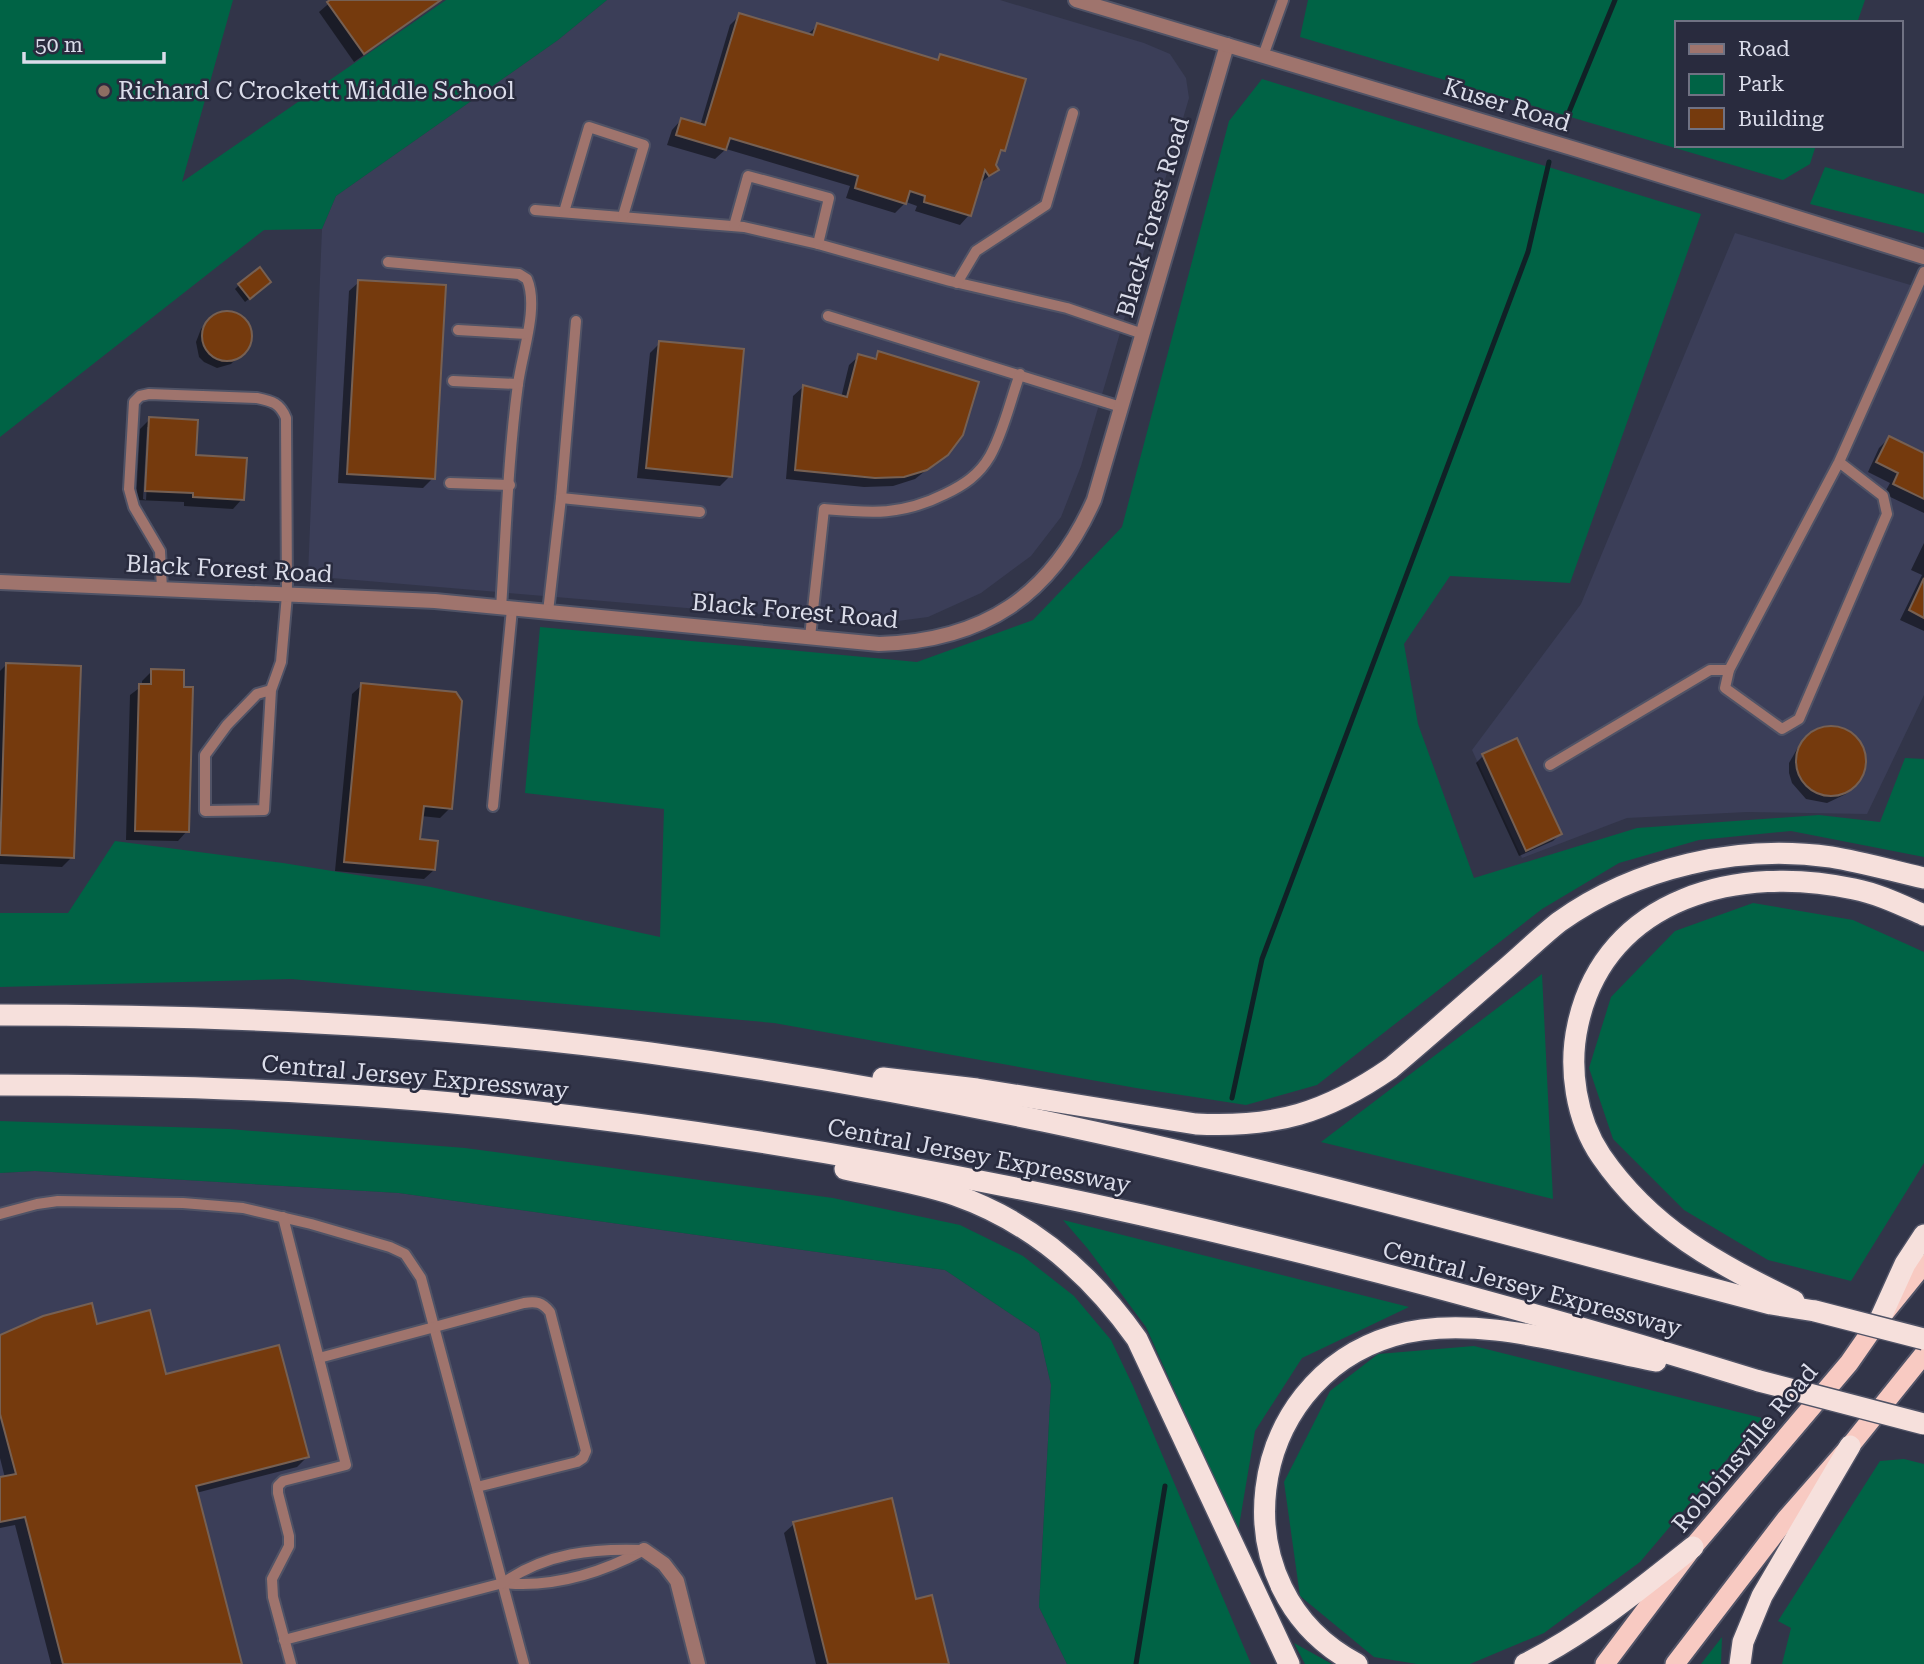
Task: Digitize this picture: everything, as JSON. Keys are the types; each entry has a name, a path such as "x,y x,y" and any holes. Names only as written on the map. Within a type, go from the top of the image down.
{"highway":[{"path":"648,1053 977,1089 1196,1124 1260,1124 1297,1116 1332,1104 1365,1086 1391,1068 1559,923 1628,884 1704,860 1784,853 1830,857 1924,878"},
{"path":"1815,1311 1718,1263 1687,1243 1626,1188 1600,1155 1586,1128 1578,1101 1574,1071 1574,1040 1581,1010 1591,984 1607,958 1627,934 1651,915 1680,899 1706,890 1768,881 1818,883 1856,889 1892,900 1924,915"},
{"name":"Central Jersey Expressway","path":"0,1014 240,1019 379,1026 648,1053 849,1085 1068,1127 1232,1164 1771,1304 1815,1311 1924,1339"},
{"name":"Central Jersey Expressway","path":"0,1085 224,1088 374,1096 510,1108 837,1154 1122,1210 1228,1235 1606,1334 1759,1381 1924,1424"},
{"path":"634,1124 955,1195 1031,1232 1061,1254 1088,1278 1116,1309 1137,1339 1289,1664"},
{"path":"1881,1317 1905,1264 1924,1235"},
{"name":"Robbinsville Road","path":"1605,1664 1693,1547 1849,1363 1881,1317 1924,1264"},
{"path":"1357,1664 1321,1639 1300,1616 1284,1590 1272,1561 1264,1506 1266,1479 1274,1449 1286,1423 1302,1398 1344,1359 1366,1346 1393,1336 1421,1330 1474,1329 1511,1333 1759,1381"},
{"path":"1675,1664 1786,1519 1850,1446 1924,1354"},
{"path":"1740,1664 1743,1642 1762,1596 1850,1446"},
{"path":"1525,1664 1550,1652 1605,1617 1693,1547"}],"street":[{"name":"Kuser Road","path":"1076,0 1098,3 1227,45 1924,257"},
{"name":"Black Forest Road","path":"0,582 435,601 879,644 936,639 975,626 1019,600 1042,580 1065,554 1094,500 1227,45"},
{"path":"644,1550 664,1564 677,1581 698,1664"}],"lane":[{"path":"1263,56 1283,0"},
{"path":"957,283 975,251 1046,205 1073,113"},
{"path":"564,212 589,127 644,145 623,216"},
{"path":"734,226 748,176 830,198 818,244"},
{"path":"535,210 734,226 818,244 957,283 1067,308 1143,334"},
{"path":"388,262 519,274 527,279 531,290 518,384 510,485 506,608 493,806"},
{"path":"1839,462 1882,496 1887,514 1799,719 1782,729 1725,688 1729,670 1839,462 1924,272"},
{"path":"828,316 1121,407"},
{"path":"548,612 576,321"},
{"path":"458,330 527,334"},
{"path":"810,637 824,509 874,513 910,509 969,482 989,458 1020,374"},
{"path":"453,381 518,384"},
{"path":"162,589 160,551 134,507 129,489 134,402 140,396 149,394 257,398 272,401 282,408 286,418 288,442 287,595 281,662 271,690 264,810 205,811 205,755 227,724 257,694 271,690"},
{"path":"450,483 510,485"},
{"path":"561,498 700,512"},
{"path":"1550,765 1710,670 1729,670"},
{"path":"0,1214 58,1201 183,1203 243,1208 390,1247 405,1254 421,1278 524,1664"},
{"path":"283,1217 346,1465 283,1481 278,1486 289,1546 272,1579 273,1597 290,1664"},
{"path":"318,1358 536,1301 545,1305 550,1312 586,1451 577,1462 477,1487"},
{"path":"284,1640 503,1583 538,1563 595,1549 644,1550"},
{"path":"503,1583 528,1586 551,1583 600,1570 644,1550"}],"shaded area":[{"path":"607,0 1000,0 1144,43 1170,54 1186,78 1189,98 1081,466 1061,517 1031,556 981,593 928,617 875,624 308,576 322,229 336,196 558,40"},
{"path":"1735,233 1924,289 1924,695 1867,814 1747,812 1627,818 1522,858 1472,750 1581,604"},
{"path":"35,1171 399,1193 945,1270 1039,1333 1051,1385 1039,1607 1067,1664 0,1664 0,1173"}],"green space":[{"path":"0,0 233,0 182,182 446,0 607,0 558,40 336,196 322,229 264,230 0,437"},
{"path":"1308,0 1865,0 1858,21 1675,21 1675,147 1815,147 1810,164 1783,180 1300,37"},
{"path":"1262,79 1701,214 1570,583 1450,576 1404,644 1418,724 1474,878 1637,828 1819,815 1880,822 1905,758 1924,759 1924,857 1791,831 1699,840 1619,863 1542,909 1317,1085 1246,1105 774,1023 291,979 0,987 0,913 68,913 115,841 283,863 431,887 660,937 664,809 525,793 540,627 917,662 1033,620 1122,527 1229,121"},
{"path":"1825,167 1924,194 1924,233 1810,204"},
{"path":"1753,903 1853,920 1924,952 1924,1163 1851,1281 1768,1260 1684,1210 1613,1139 1589,1068 1611,997 1675,931"},
{"path":"1542,974 1553,1199 1321,1142"},
{"path":"0,1121 229,1129 465,1148 833,1198 960,1225 1023,1256 1074,1296 1111,1340 1251,1664 1067,1664 1039,1607 1051,1385 1039,1333 945,1270 399,1193 35,1171 0,1173"},
{"path":"1063,1220 1409,1307 1302,1358 1255,1431 1238,1532 1146,1327"},
{"path":"1474,1346 1762,1418 1640,1562 1544,1633 1470,1664 1417,1664 1374,1657 1300,1596 1284,1482 1330,1391 1378,1354"},
{"path":"1904,1459 1924,1464 1924,1664 1782,1664 1791,1628 1778,1621 1880,1461"},
{"path":"1722,1637 1721,1664 1701,1664"},
{"path":"1294,1643 1332,1664 1305,1664"}],"building":[{"path":"441,0 364,54 327,2"},
{"path":"739,13 813,35 817,23 938,60 940,54 1026,79 1005,151 1001,150 996,165 999,170 989,176 985,170 971,216 924,202 925,196 910,191 906,204 855,188 858,176 730,138 726,150 676,135 681,118 705,125"},
{"path":"260,267 271,282 250,299 238,284"},
{"path":"358,280 446,285 435,479 347,474"},
{"path":"227,311 244,319 252,336 244,353 227,361 210,353 202,336 210,319"},
{"path":"659,341 744,349 732,477 646,468"},
{"path":"878,351 979,382 963,435 948,455 927,470 904,477 875,478 795,470 803,385 847,397 858,354 876,359"},
{"path":"149,417 198,420 196,455 247,458 244,500 193,497 193,493 145,491"},
{"path":"1889,436 1924,453 1924,499 1893,484 1898,473 1876,462"},
{"path":"1924,578 1924,618 1909,610"},
{"path":"6,663 81,666 74,858 0,855"},
{"path":"151,669 184,670 184,687 193,687 189,832 135,831 139,684 151,684"},
{"path":"361,683 456,692 462,701 452,809 424,806 420,839 438,841 435,870 344,862"},
{"path":"1838,726 1851,732 1860,741 1864,747 1864,775 1856,786 1845,794 1824,796 1806,786 1798,775 1796,754 1806,736 1817,728"},
{"path":"1517,738 1562,834 1526,851 1482,754"},
{"path":"92,1303 97,1324 150,1310 166,1374 279,1345 309,1457 196,1486 242,1664 63,1664 25,1517 0,1522 0,1477 16,1474 0,1414 0,1335 43,1316"},
{"path":"892,1498 916,1599 932,1595 949,1664 828,1664 793,1522"}],"waterway":[{"path":"1562,129 1615,0"},
{"path":"1232,1098 1262,959 1528,252 1549,162"},
{"path":"1136,1664 1165,1486"}],"place":[{"name":"Richard C Crockett Middle School","path":"104,91"}]}
